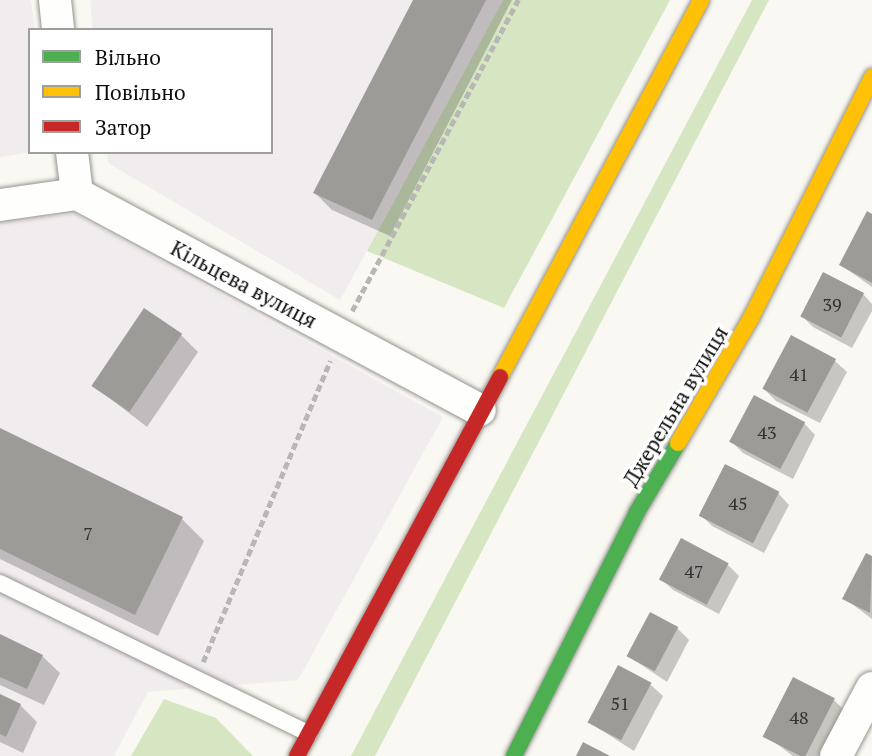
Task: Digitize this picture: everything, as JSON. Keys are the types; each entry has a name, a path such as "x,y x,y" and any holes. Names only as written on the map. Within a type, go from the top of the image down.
{"main road":[{"path":"297,756 695,3"},
{"name":"Джерельна вулиця","path":"514,756 637,512 751,318 872,78"}],"street":[{"path":"55,0 58,28"},
{"path":"0,205 77,194 72,154"},
{"name":"Кільцева вулиця","path":"77,194 480,410"},
{"path":"836,756 872,688"}],"lane":[{"path":"0,583 309,734"}],"path":[{"path":"196,679 340,335 518,0"}],"shaded area":[{"path":"0,0 31,0 35,28 28,28 28,153 0,157"},
{"path":"90,0 503,0 340,300 108,163 107,154 273,154 273,28 93,28"},
{"path":"75,214 443,417 298,680 148,692 114,756 0,756 0,222"}],"green space":[{"path":"503,0 670,0 504,308 367,251"},
{"path":"752,0 769,0 375,756 351,756"},
{"path":"164,699 216,718 253,756 131,756"}],"building":[{"path":"413,0 486,0 372,220 313,193"},
{"path":"867,211 872,214 872,283 839,265"},
{"path":"823,272 864,293 841,337 800,317"},
{"path":"144,308 182,334 130,412 91,386"},
{"path":"791,335 836,359 807,413 762,389"},
{"path":"754,395 805,422 780,469 729,442"},
{"path":"0,428 183,517 135,615 0,549"},
{"path":"725,464 779,492 753,543 699,516"},
{"path":"681,538 729,563 707,605 659,579"},
{"path":"866,553 872,556 870,613 842,599"},
{"path":"650,612 678,627 655,671 627,656"},
{"path":"0,634 43,655 27,689 0,677"},
{"path":"618,665 652,683 621,740 587,722"},
{"path":"793,677 835,698 805,756 763,737"},
{"path":"0,694 21,704 6,737 0,734"},
{"path":"583,742 610,756 576,756"}],"traffic: fast":[{"path":"514,756 637,512 678,443"}],"traffic: slow":[{"path":"500,377 701,0"},
{"path":"678,443 751,318 872,77"}],"traffic: jam":[{"path":"297,756 500,377"}]}
